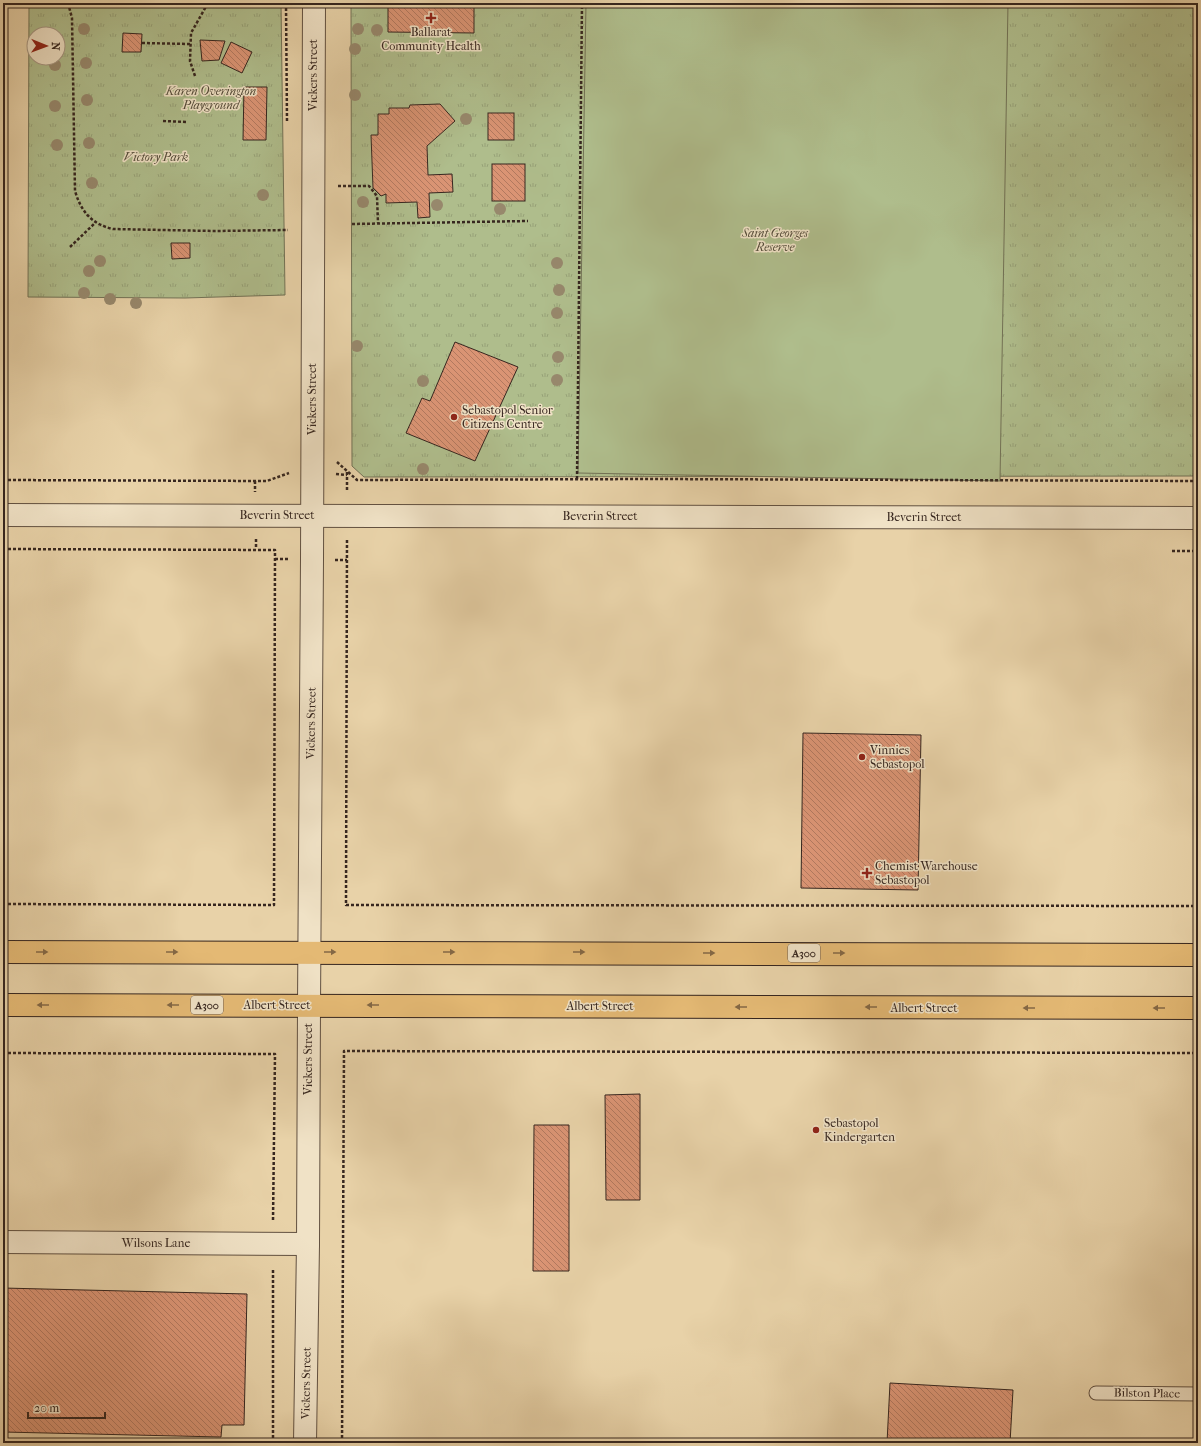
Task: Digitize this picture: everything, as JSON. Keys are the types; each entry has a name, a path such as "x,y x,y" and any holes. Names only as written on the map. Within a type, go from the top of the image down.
{"highway":[{"name":"A300","path":"3,952 1198,955"},
{"name":"Albert Street","path":"3,1005 1198,1008"}],"street":[{"name":"Vickers Street","path":"305,1443 308,1244 314,3"},
{"name":"Beverin Street","path":"3,515 1198,518"},
{"name":"Wilsons Lane","path":"3,1242 308,1244"}],"lane":[{"name":"Bilston Place","path":"1096,1392 1198,1394"}],"path":[{"path":"68,3 72,18 75,191 82,208 95,223 113,229 288,230"},
{"path":"195,76 190,61 190,44 194,26 208,3"},
{"path":"578,479 582,3"},
{"path":"142,43 190,44"},
{"path":"163,121 187,122"},
{"path":"338,186 369,186 377,196 378,223"},
{"path":"352,224 528,221"},
{"path":"70,247 95,223"},
{"path":"1198,481 578,479 357,480 347,472 346,905 1198,906"},
{"path":"3,480 267,481 288,473"},
{"path":"3,549 275,550 274,905 3,904"},
{"path":"1172,551 1198,551"},
{"path":"342,1443 344,1051 1198,1054"},
{"path":"3,1053 275,1054 273,1443"}],"green space":[{"name":"Victory Park","path":"29,3 281,3 285,295 185,298 28,297 29,66 66,66 66,26 29,26"},
{"name":"Saint Georges Reserve","path":"351,3 1198,3 1198,476 364,477 352,466"},
{"path":"586,3 1008,3 1000,481 578,473"}],"building":[{"name":"Ballarat Community Health","path":"388,3 474,3 474,33 388,32"},
{"path":"123,33 142,34 141,52 122,52"},
{"path":"200,40 225,41 219,60 202,61"},
{"path":"231,42 252,52 242,73 221,63"},
{"path":"244,87 267,87 266,140 243,140"},
{"path":"440,104 455,121 427,146 428,175 452,174 453,192 429,193 430,217 418,218 417,202 386,203 386,194 381,196 373,188 371,135 378,135 378,114 389,114 389,108 409,108 410,105"},
{"path":"488,113 514,113 514,140 488,140"},
{"path":"492,164 525,164 525,201 492,201"},
{"path":"171,243 190,243 190,258 172,259"},
{"name":"Sebastopol Senior Citizens Centre","path":"455,342 518,367 475,461 406,433 422,398 430,401"},
{"path":"803,733 921,735 918,890 801,888"},
{"path":"640,1094 640,1200 606,1200 605,1095"},
{"path":"534,1125 569,1125 569,1271 533,1271"},
{"path":"3,1288 247,1294 244,1425 222,1425 221,1437 3,1432"},
{"path":"890,1383 1013,1390 1010,1443 887,1443"}],"place":[{"name":"Ballarat Community Health","path":"431,18"},
{"name":"Sebastopol Senior Citizens Centre","path":"454,417"},
{"name":"Vinnies Sebastopol","path":"862,757"},
{"name":"Chemist Warehouse Sebastopol","path":"867,873"},
{"name":"Sebastopol Kindergarten","path":"816,1130"}],"park label":[{"name":"Karen Overington Playground","path":"211,98"}]}
